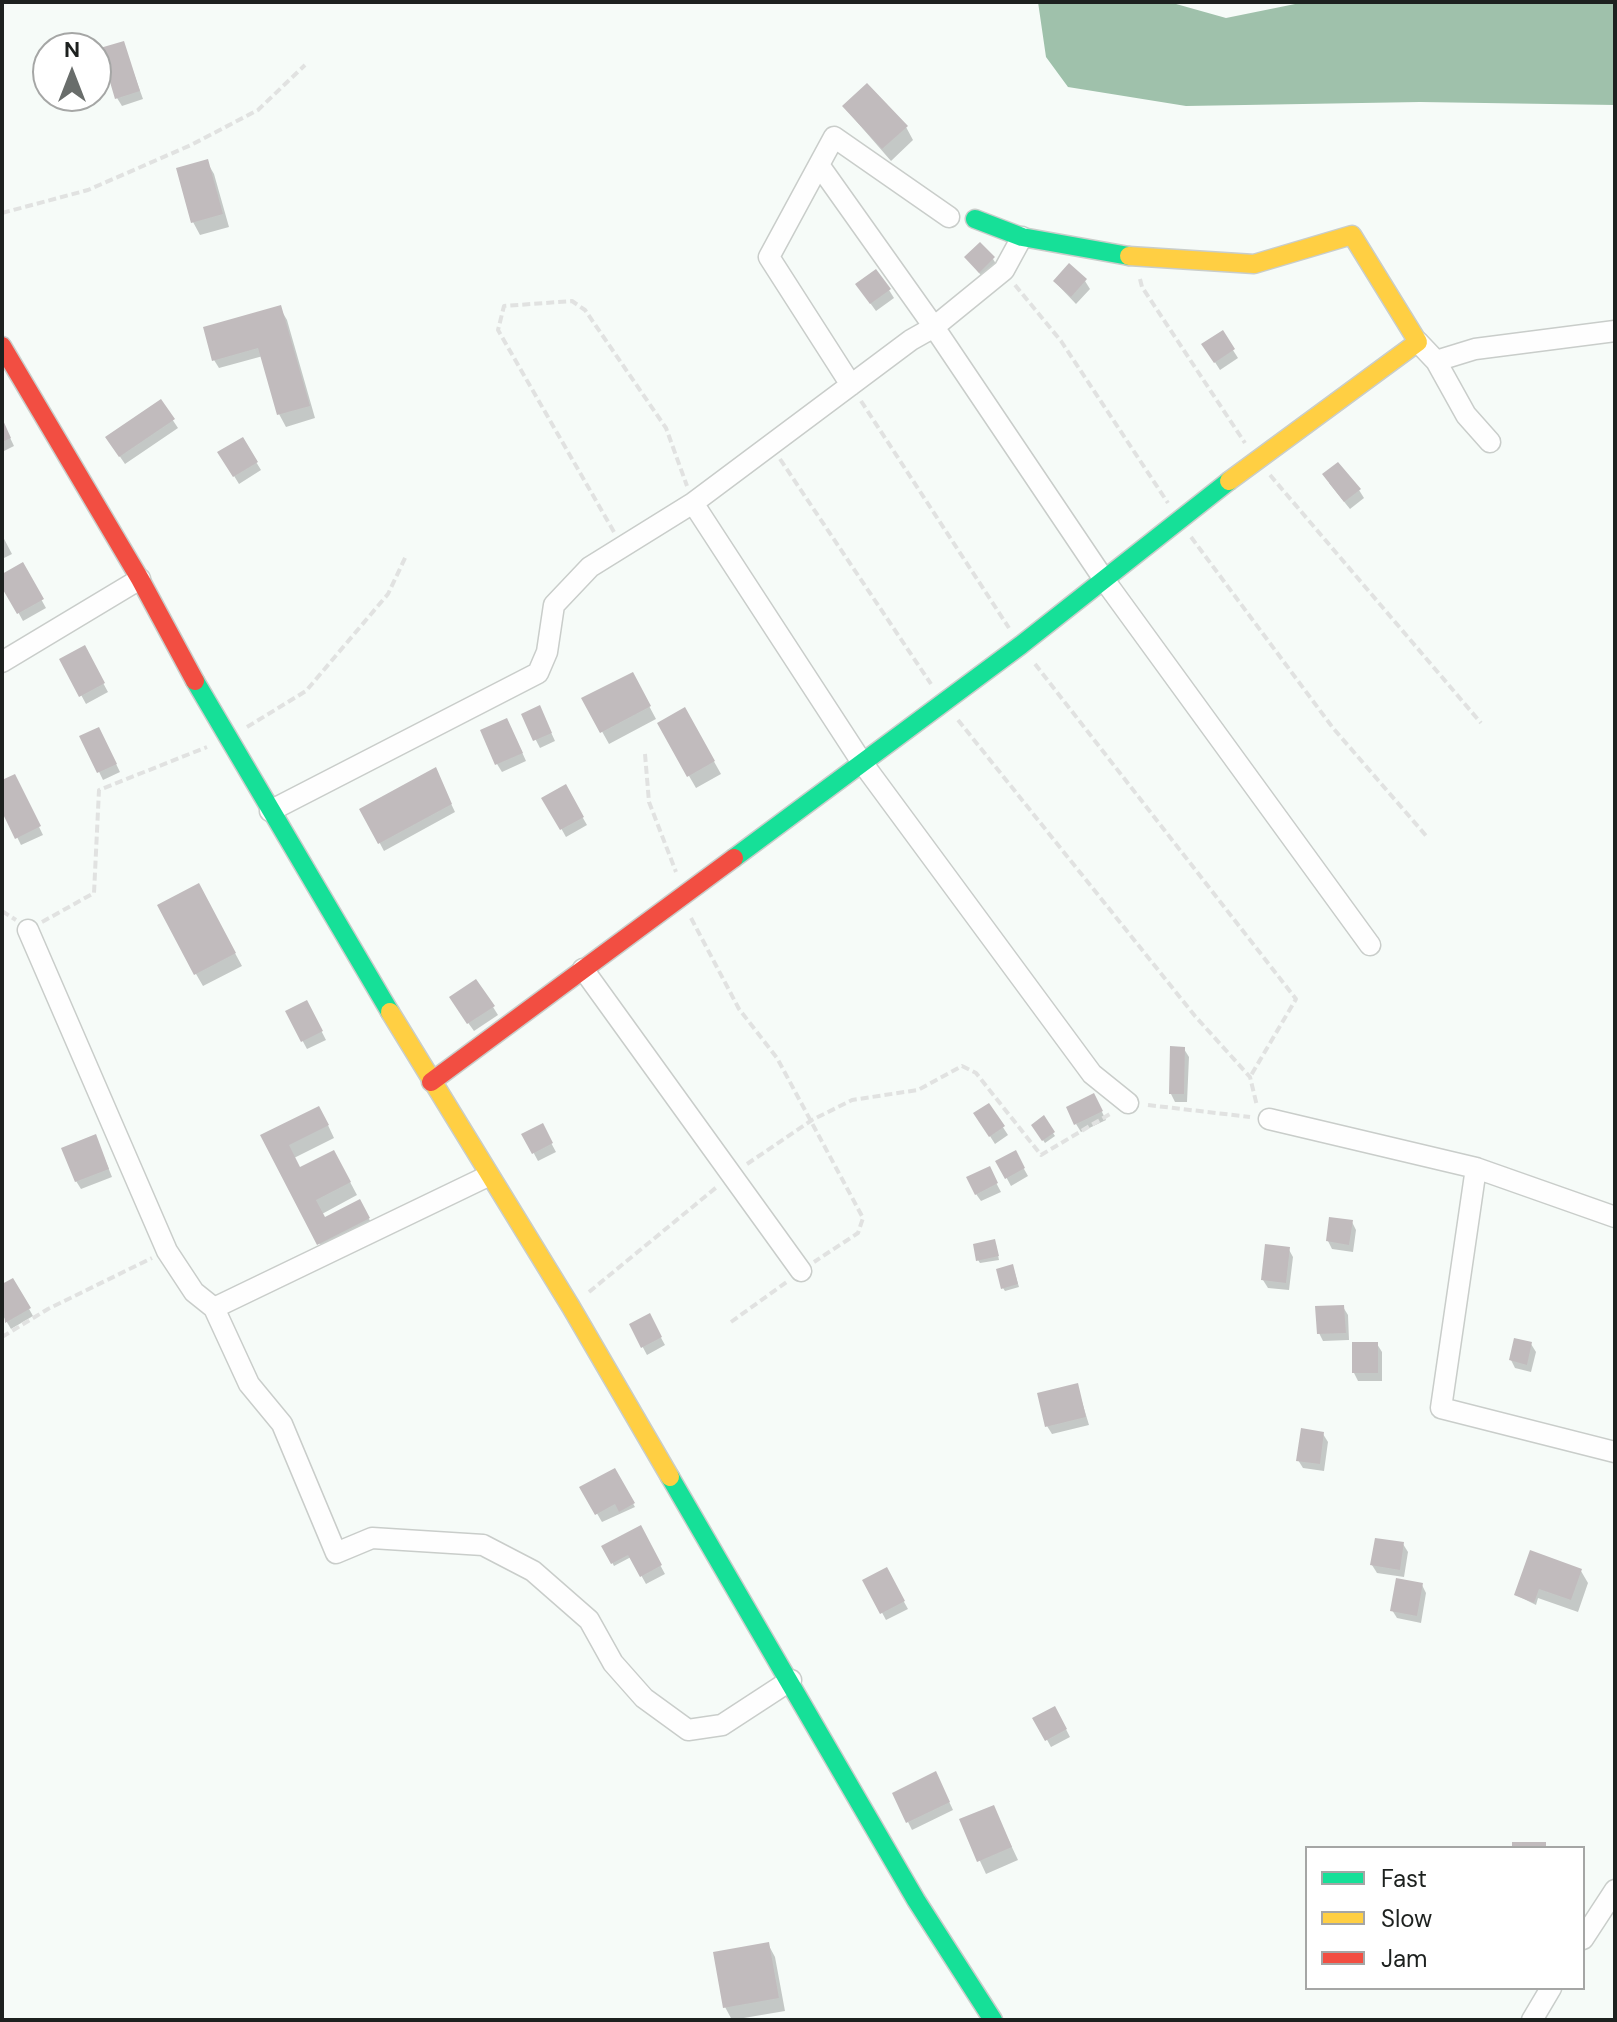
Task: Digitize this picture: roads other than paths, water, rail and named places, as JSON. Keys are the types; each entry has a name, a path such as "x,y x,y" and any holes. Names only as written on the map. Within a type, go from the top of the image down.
{"main road":[{"path":"431,1082 1021,645 1256,460 1418,342 1352,235 1254,264 1134,257 1022,237 975,219"},
{"path":"2,346 140,579 227,739 431,1082 571,1307 791,1680 916,1900 993,2020"}],"street":[{"path":"851,385 769,257 834,137 949,217"},
{"path":"819,165 934,327 1105,581 1370,945"},
{"path":"270,811 538,673 547,652 554,605 590,567 693,503 934,327 1004,270 1022,237"},
{"path":"1436,361 1475,349 1615,331"},
{"path":"1418,342 1436,361 1466,415 1490,442"},
{"path":"693,503 861,761 1092,1074 1128,1103"},
{"path":"2,662 140,579"},
{"path":"28,930 167,1251 194,1292 214,1308 249,1384 282,1424 336,1553 372,1538 483,1545 533,1571 589,1620 613,1663 644,1698 688,1730 722,1725 791,1680"},
{"path":"583,969 801,1271"},
{"path":"1269,1119 1476,1168 1615,1217"},
{"path":"1476,1168 1441,1408 1615,1452"},
{"path":"214,1308 488,1176"},
{"path":"1585,1936 1609,1906 1615,1890"},
{"path":"1532,2020 1550,1990"}]}
